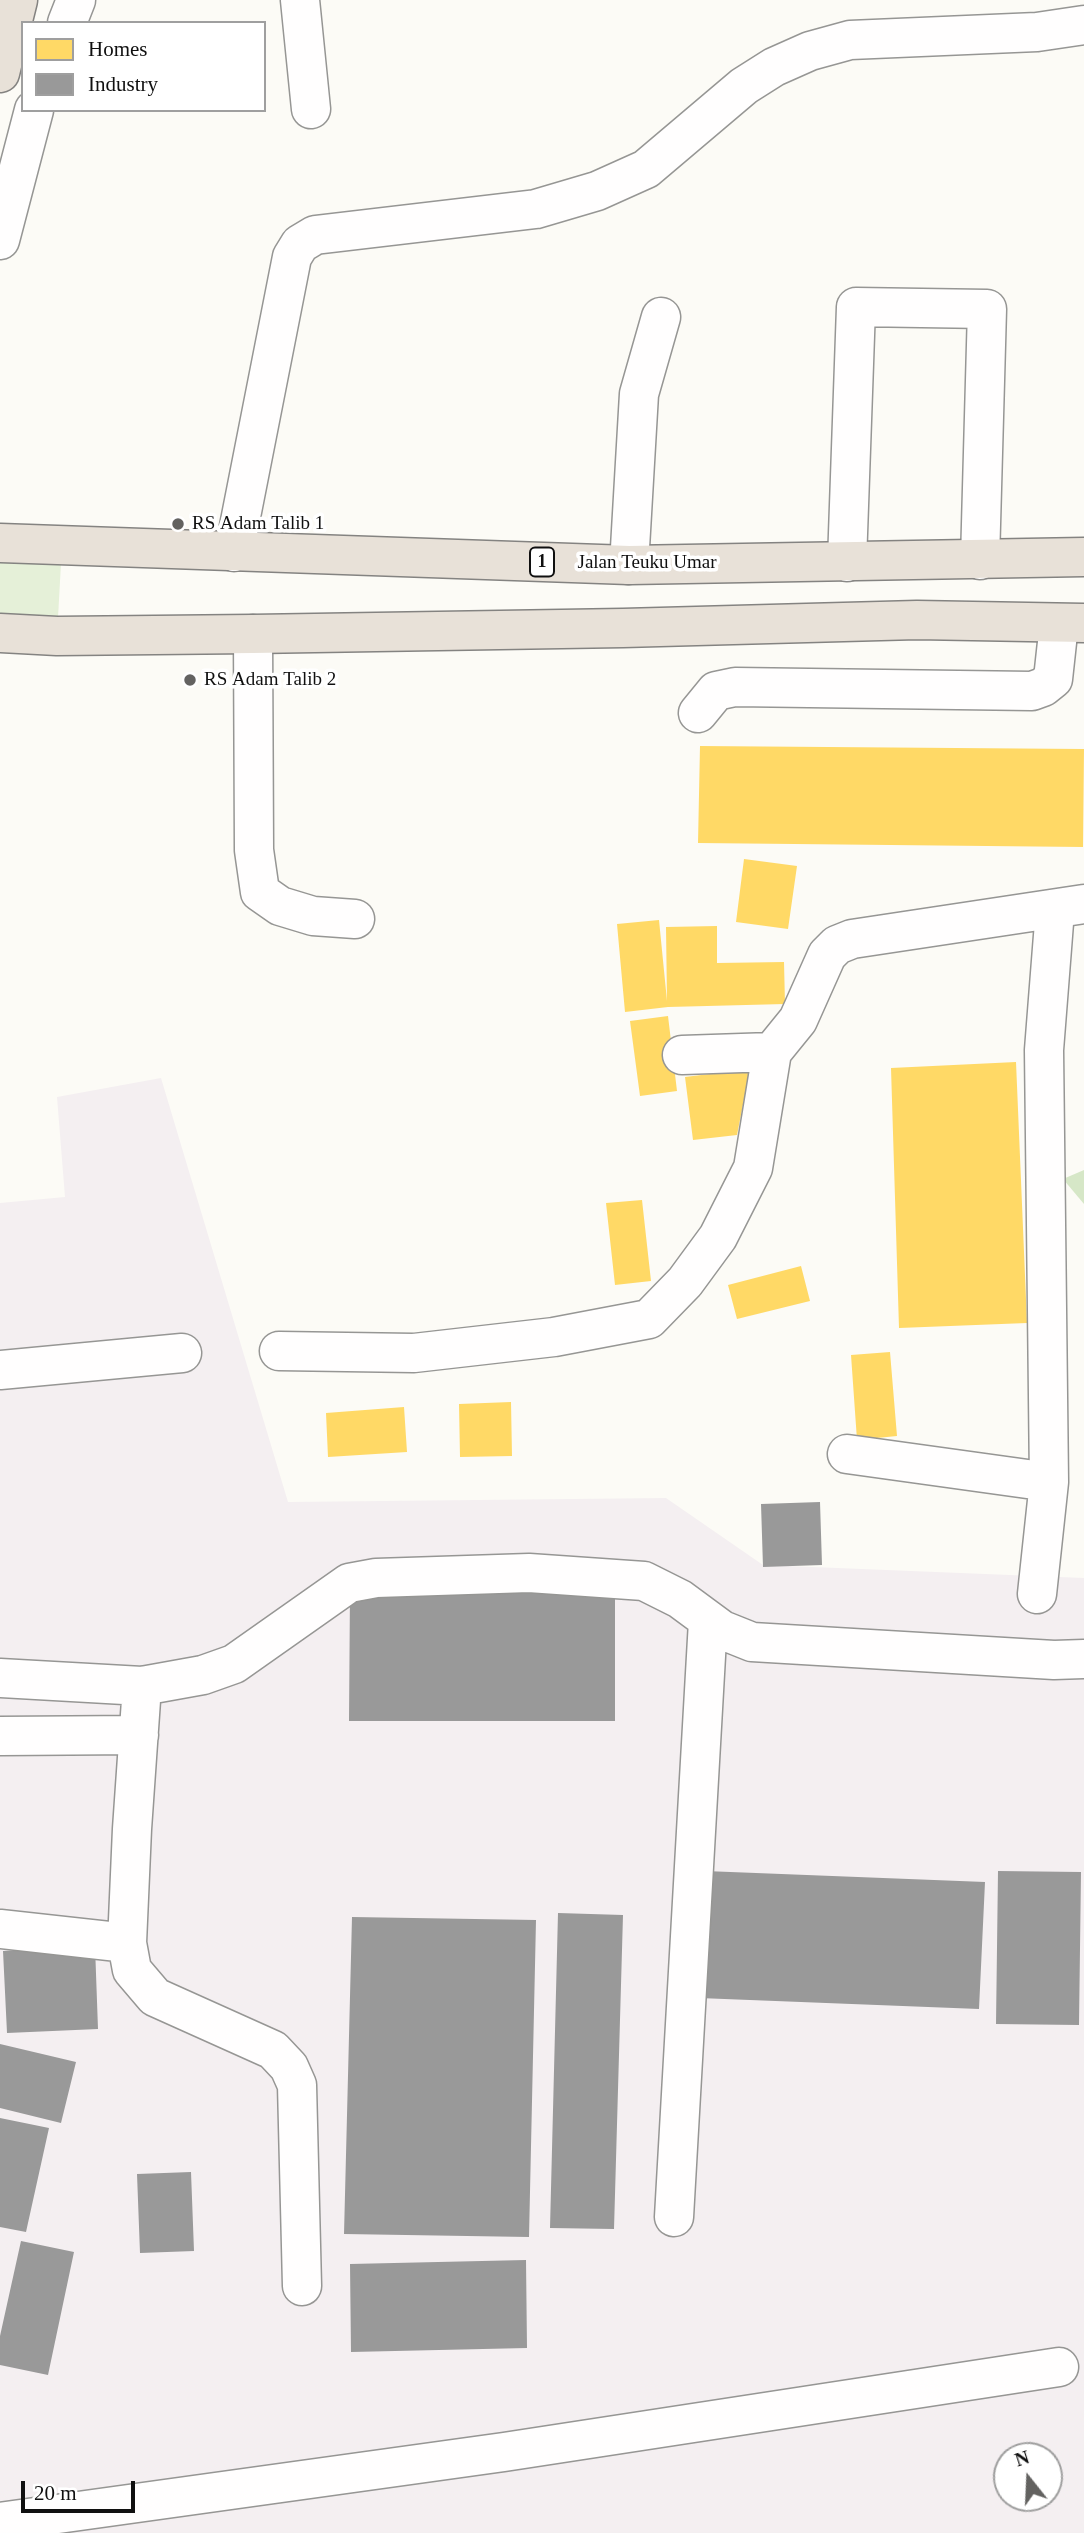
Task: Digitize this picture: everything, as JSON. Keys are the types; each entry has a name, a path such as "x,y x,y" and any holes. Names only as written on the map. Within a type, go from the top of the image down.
{"highway":[{"path":"0,73 18,0"},
{"name":"Jalan Teuku Umar","path":"0,543 629,565 1084,557"},
{"path":"917,562 917,620"},
{"path":"0,633 57,636 253,634 917,620 1072,623"},
{"path":"0,662 57,636"}],"street":[{"path":"68,21 76,0"},
{"path":"300,0 311,108"},
{"path":"234,552 292,257 300,244 315,235 536,209 597,191 646,169 744,86 774,67 810,51 850,40 1037,32 1084,24"},
{"path":"0,240 33,112"},
{"path":"847,562 856,307 987,309 980,560"},
{"path":"629,565 639,394 661,317"},
{"path":"698,713 716,691 735,687 1032,691 1053,679 1072,623"},
{"path":"253,634 254,850 260,892 280,906 313,916 355,919"},
{"path":"279,1351 414,1353 554,1337 649,1319 685,1282 718,1237 753,1168 772,1052 798,1020 827,955 837,945 852,939 1070,907 1044,1050 1049,1482 1037,1594"},
{"path":"682,1055 772,1052"},
{"path":"0,1370 182,1353"},
{"path":"847,1454 1049,1482"},
{"path":"0,1678 142,1686 203,1675 234,1664 349,1583 376,1578 529,1573 645,1581 680,1599 722,1630 752,1642 1054,1660 1084,1659"},
{"path":"674,2217 708,1622"},
{"path":"142,1686 127,1943 132,1970 155,1997 273,2050 289,2067 297,2085 302,2286"},
{"path":"0,1736 139,1735"},
{"path":"0,1928 127,1943"},
{"path":"0,2522 504,2452 1059,2367"}],"shaded area":[{"path":"161,1078 288,1502 666,1498 763,1565 1084,1578 1084,2533 0,2533 0,1203 65,1197 57,1097"}],"green space":[{"path":"0,543 62,545 57,636 0,634"},
{"path":"1084,1170 1084,1204 1063,1179"}],"building: Homes":[{"path":"700,746 1084,749 1083,847 698,843"},
{"path":"744,859 797,866 788,929 736,922"},
{"path":"659,920 667,1001 666,927 717,926 717,963 784,962 785,1004 668,1007 625,1012 617,924"},
{"path":"668,1016 677,1091 640,1096 630,1021"},
{"path":"1016,1062 1027,1323 899,1328 891,1068"},
{"path":"750,1069 737,1135 693,1140 685,1077"},
{"path":"642,1200 651,1281 615,1285 606,1203"},
{"path":"801,1266 810,1301 737,1319 728,1285"},
{"path":"890,1352 897,1436 857,1440 851,1355"},
{"path":"511,1402 512,1456 460,1457 459,1404"},
{"path":"404,1407 407,1452 328,1457 326,1413"}],"building: Industry":[{"path":"820,1502 822,1565 763,1567 761,1504"},
{"path":"350,1590 615,1591 615,1721 349,1721"},
{"path":"705,1871 985,1882 979,2009 699,1998"},
{"path":"998,1871 1081,1872 1079,2025 996,2024"},
{"path":"558,1913 623,1915 614,2229 550,2228"},
{"path":"352,1917 536,1920 529,2237 344,2234"},
{"path":"95,1946 98,2029 7,2033 3,1951"},
{"path":"0,2044 76,2062 61,2123 0,2108"},
{"path":"0,2118 49,2128 26,2232 0,2227"},
{"path":"191,2172 194,2251 140,2253 137,2174"},
{"path":"21,2241 74,2252 48,2375 0,2365 0,2336"},
{"path":"526,2260 527,2348 351,2352 350,2264"}],"place":[{"name":"RS Adam Talib 1","path":"178,524"},
{"name":"RS Adam Talib 2","path":"190,680"}]}
